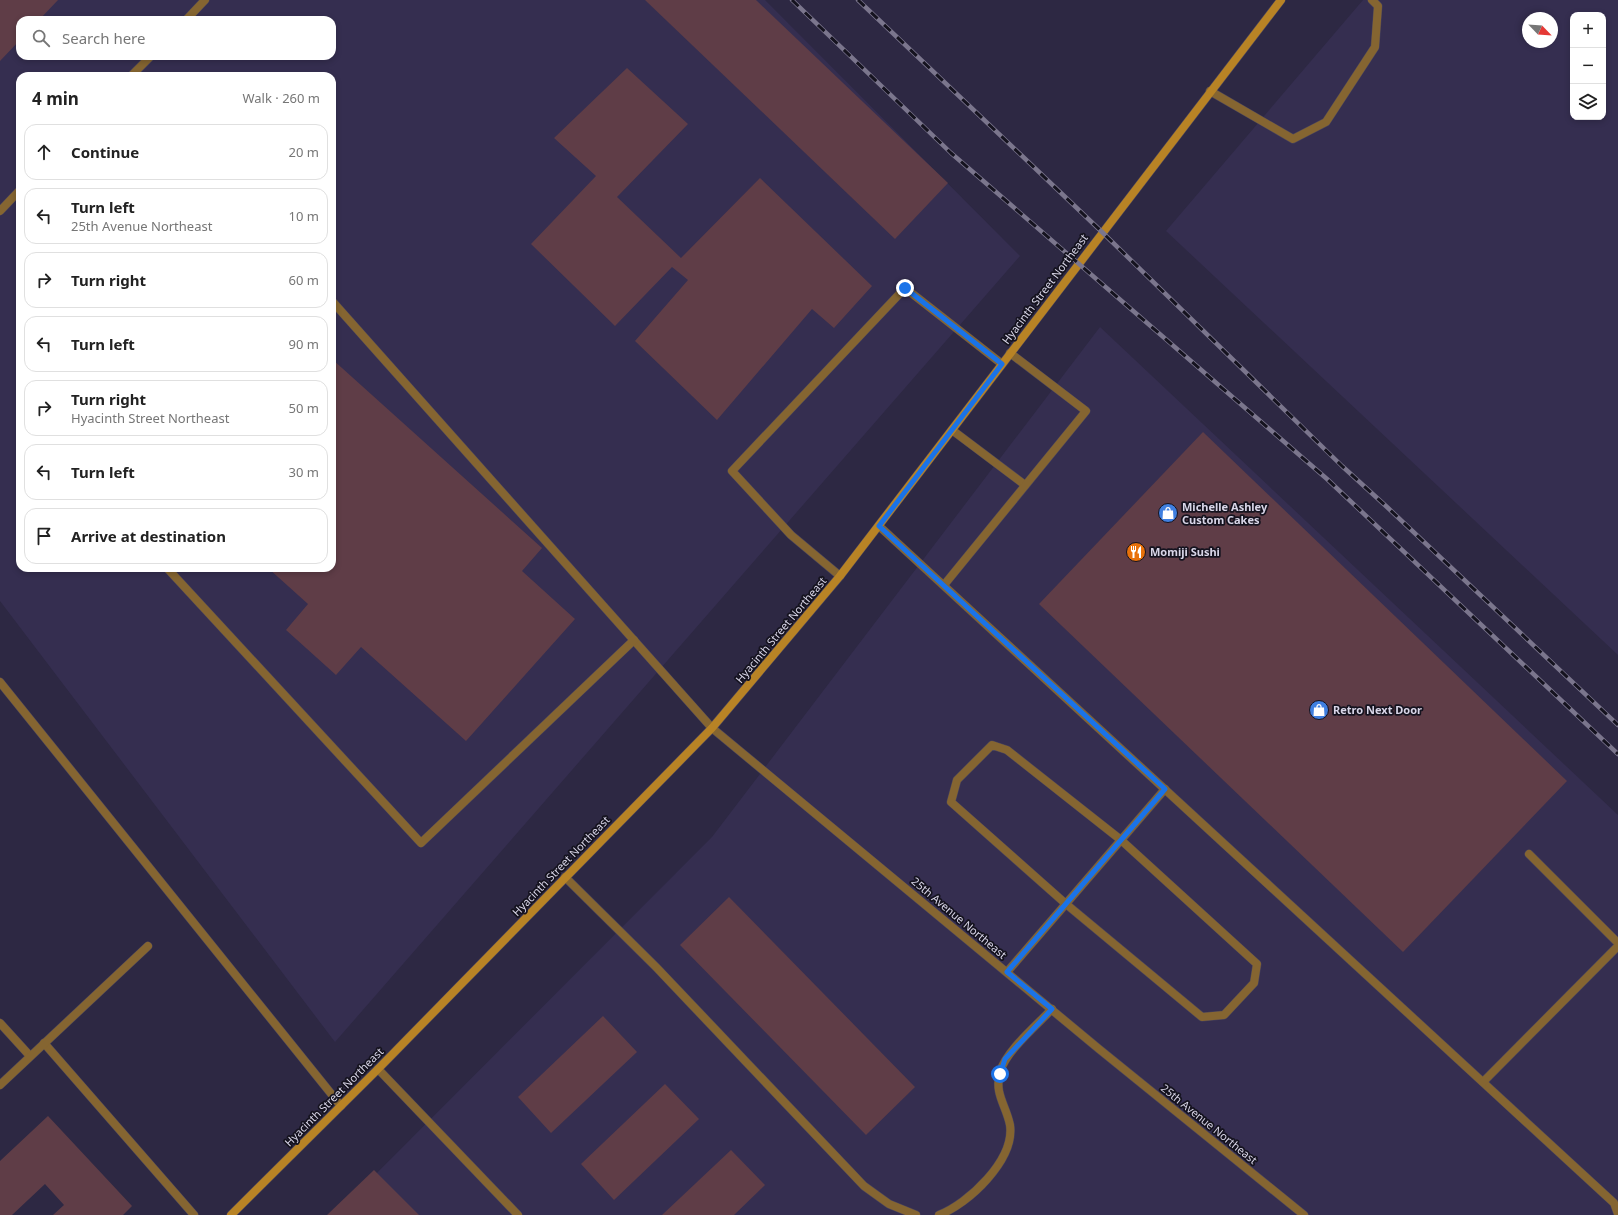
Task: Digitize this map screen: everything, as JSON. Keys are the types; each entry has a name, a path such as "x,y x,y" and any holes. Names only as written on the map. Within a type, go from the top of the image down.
{"main road":[{"name":"Hyacinth Street Northeast","path":"231,1215 378,1069 712,728 840,576 1281,0"}],"street":[{"path":"190,16 205,0"},
{"path":"1210,91 1293,139 1326,122 1375,47 1378,6 1372,0"},
{"path":"135,72 147,60"},
{"path":"0,211 16,194"},
{"path":"840,576 791,535 732,471 905,288 1002,364"},
{"name":"25th Avenue Northeast","path":"336,305 712,728 1304,1215"},
{"path":"944,585 1086,411 1010,354"},
{"path":"952,430 1025,485"},
{"path":"879,526 1614,1203 1618,1214"},
{"path":"171,572 422,843 634,640"},
{"path":"0,682 341,1106"},
{"path":"992,745 1007,750 1121,840 1257,964 1254,983 1224,1015 1202,1017 1066,904 951,802 957,780 992,745"},
{"path":"1007,972 1165,789"},
{"path":"1529,854 1618,942"},
{"path":"565,877 656,967 864,1186 890,1204 916,1215"},
{"path":"0,1084 148,946"},
{"path":"1483,1082 1618,946"},
{"path":"939,1215 950,1210 978,1190 1003,1159 1008,1146 1010,1126 998,1089 1000,1074 1005,1059 1052,1009"},
{"path":"0,1023 30,1056"},
{"path":"44,1043 194,1215"},
{"path":"378,1069 518,1215"}],"shaded area":[{"path":"0,0 765,0 1020,256 335,1042 0,601"},
{"path":"1363,0 1618,0 1618,655 1166,231"},
{"path":"1100,327 1618,815 1618,1215 335,1215 712,837"}],"building":[{"path":"0,0 58,0 43,16 16,16 16,44 0,61"},
{"path":"645,0 756,0 948,183 895,239"},
{"path":"627,68 688,124 617,197 681,258 760,178 872,286 834,328 812,309 717,420 635,341 688,280 672,267 615,326 531,244 596,176 554,138"},
{"path":"336,363 542,548 522,571 575,619 466,741 361,647 336,675 286,630 308,604 272,572 336,572"},
{"path":"1203,432 1567,781 1403,952 1039,604"},
{"path":"729,897 915,1087 866,1135 680,945"},
{"path":"603,1016 637,1052 551,1133 518,1097"},
{"path":"665,1084 699,1119 614,1200 581,1164"},
{"path":"48,1116 132,1206 123,1215 53,1215 64,1205 45,1184 12,1215 0,1215 0,1161"},
{"path":"731,1150 765,1185 734,1215 662,1215"},
{"path":"374,1170 419,1215 327,1215"}],"railway":[{"path":"792,0 951,153 1327,479 1618,754"},
{"path":"858,0 1102,232 1342,466 1618,725"}],"place":[{"name":"Michelle Ashley Custom Cakes","path":"1168,513"},
{"name":"Momiji Sushi","path":"1136,552"},
{"name":"Retro Next Door","path":"1319,710"}],"route":[{"path":"905,288 1002,364 879,526 1165,789 1007,972 1052,1009 1005,1059 1000,1074"}]}
